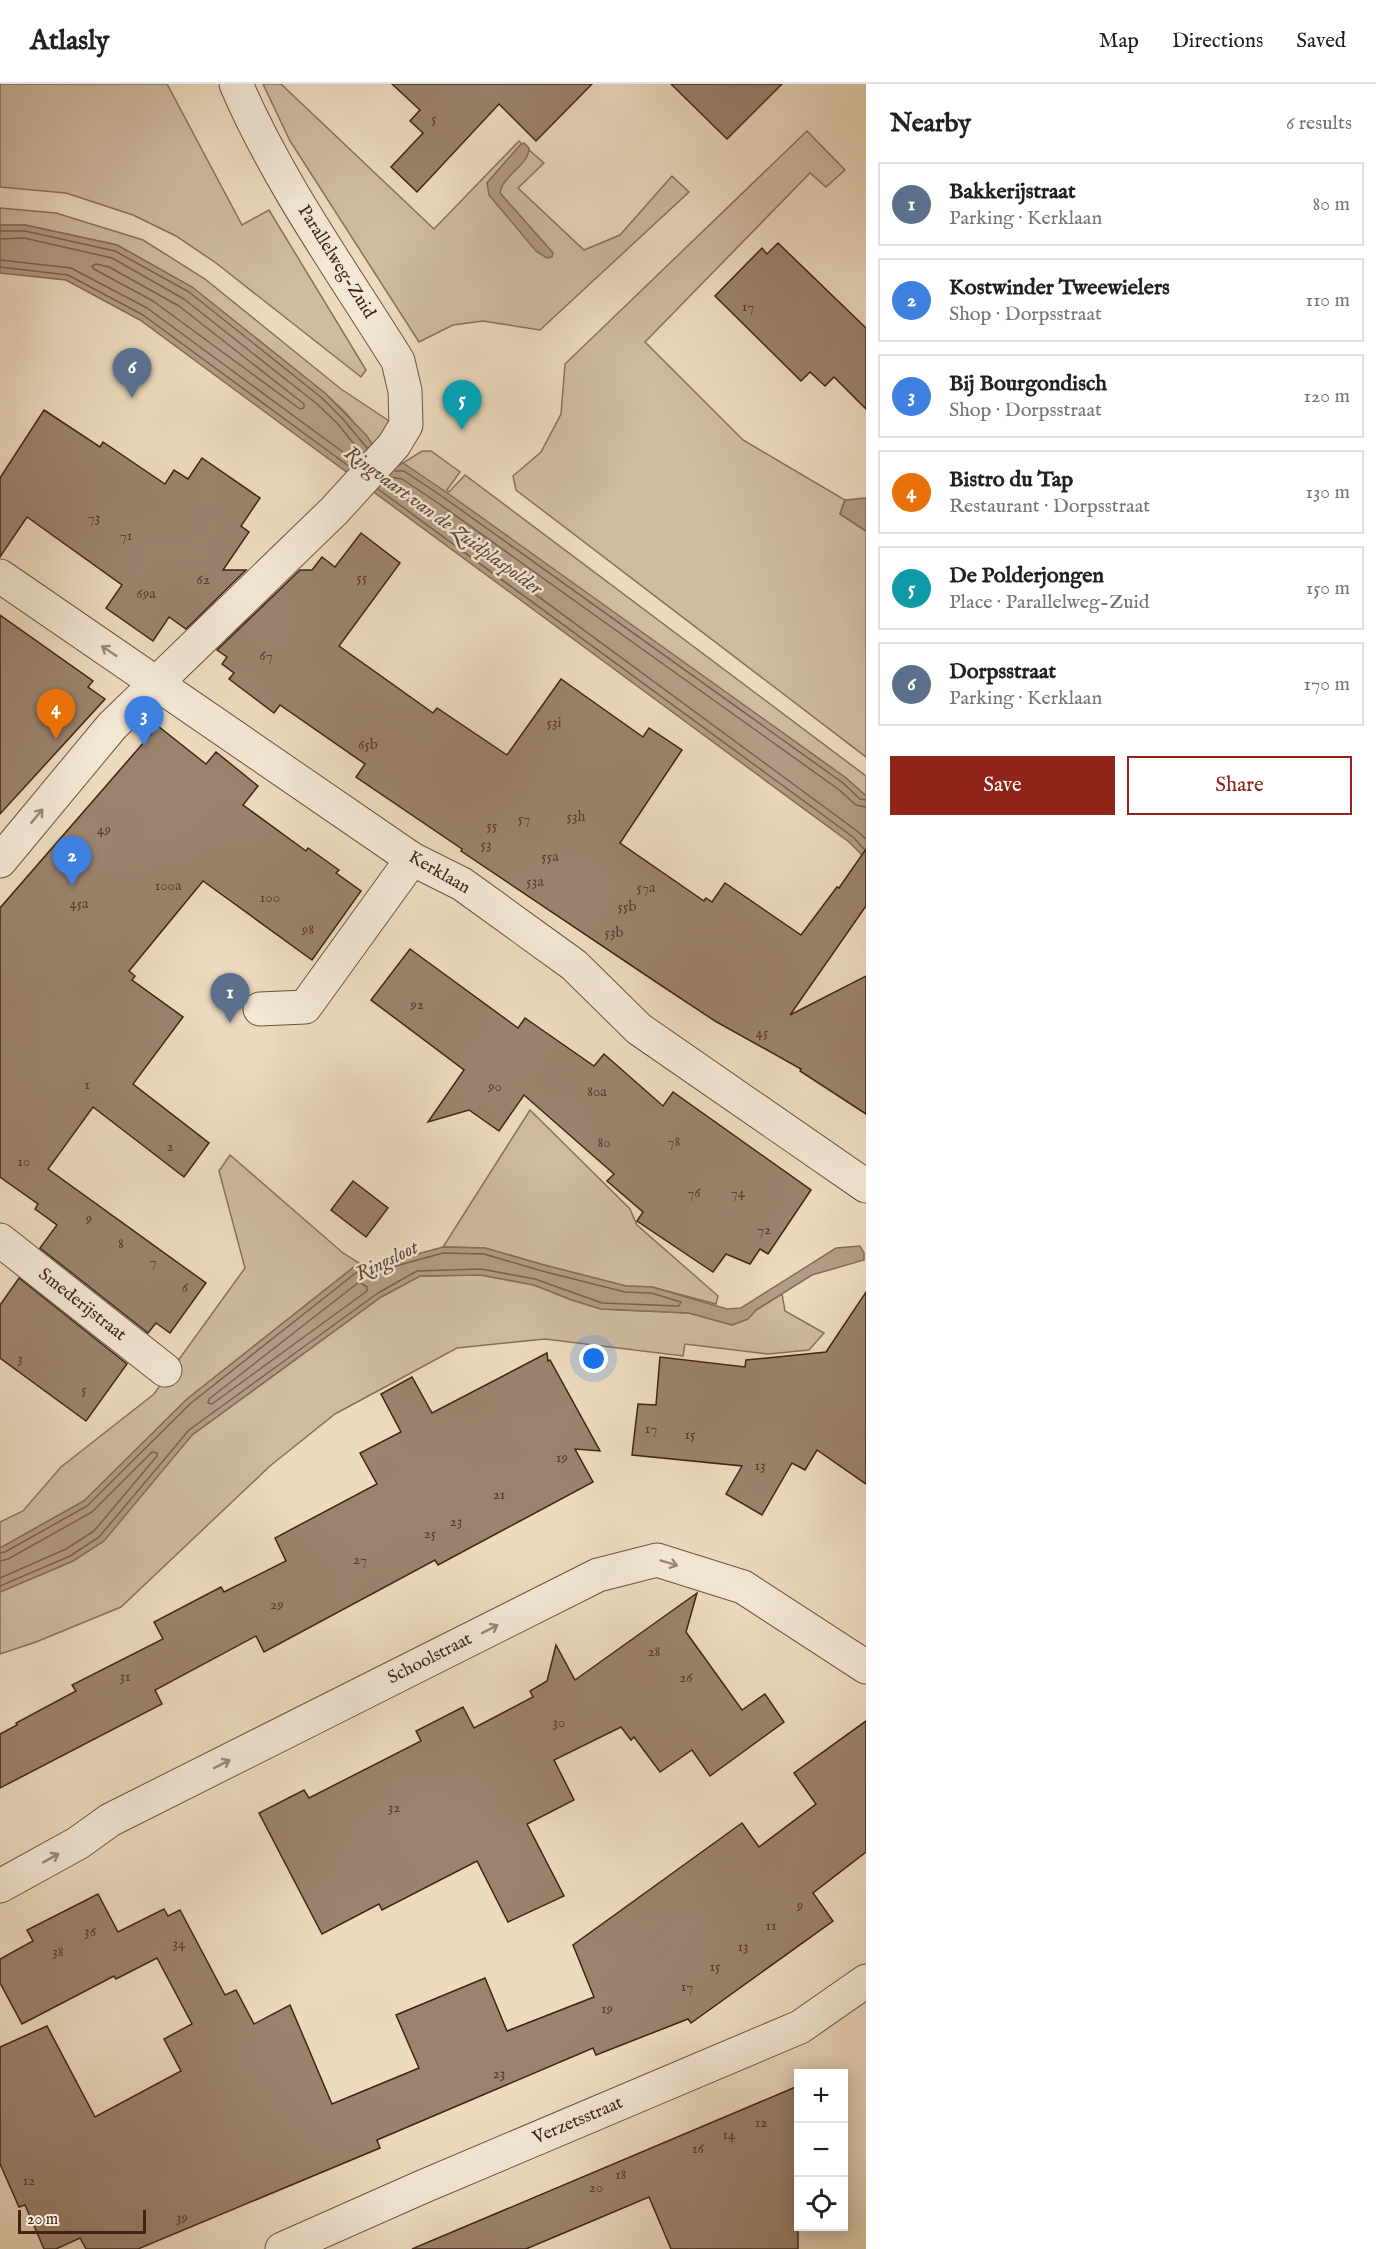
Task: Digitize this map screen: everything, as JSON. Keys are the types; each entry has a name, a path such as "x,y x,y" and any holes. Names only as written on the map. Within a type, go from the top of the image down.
{"street":[{"name":"Parallelweg-Zuid","path":"0,861 112,726 355,491 394,445 406,425 405,392 398,361 290,187 252,120 236,84"},
{"name":"Kerklaan","path":"0,576 412,859 462,884 574,965 639,1029 866,1186"},
{"path":"260,1009 305,1007 412,859"},
{"name":"Smederijstraat","path":"0,1240 165,1370"},
{"name":"Schoolstraat","path":"0,1886 78,1843 110,1820 598,1575 657,1560 743,1587 866,1667"},
{"name":"Verzetsstraat","path":"282,2249 422,2187 800,2027 866,1980"}],"shaded area":[{"path":"0,84 167,84 242,225 269,210 366,370 361,377 216,263 176,236 133,215 66,193 0,187"},
{"path":"263,84 281,84 434,229 519,141 522,144 487,183 553,253 500,193 501,186 527,156 529,150 544,163 518,188 584,250 620,235 672,176 689,192 540,330 483,321 453,325 419,342 290,141"},
{"path":"807,131 845,170 826,187 810,173 645,342 743,440 845,500 840,514 866,531 866,757 516,490 513,476 541,452 561,414 565,364"},
{"path":"0,208 56,213 143,240 205,279 341,389 389,421 374,447 346,413 326,394 192,287 117,245 25,225 0,225"},
{"path":"422,451 431,451 460,472 447,490 449,492 465,475 866,776 866,796 846,778 403,463"},
{"path":"530,1110 630,1209 637,1225 718,1296 716,1304 652,1287 626,1286 485,1248 443,1247"},
{"path":"230,1155 343,1253 359,1263 187,1399 84,1501 0,1548 0,1522 23,1511 61,1467 154,1394 245,1268 219,1171"},
{"path":"480,1275 534,1285 601,1309 689,1313 732,1325 747,1319 756,1310 782,1294 785,1311 824,1333 809,1350 768,1354 685,1344 683,1356 545,1339 457,1348 335,1414 270,1466 121,1607 36,1642 0,1654 0,1592 73,1561 103,1541 192,1435 381,1297 420,1276"}],"water":[{"path":"524,143 529,148 528,154 505,181 500,193 553,253 552,257 547,258 536,251 489,195 487,183"},
{"name":"Ringvaart van de Zuidplaspolder","path":"0,225 25,225 117,245 192,287 326,394 367,436 374,447 397,466 403,463 446,492 846,778 866,796 866,859 849,842 140,320 66,280 0,273"},
{"path":"866,498 866,531 840,514 845,500"},
{"path":"860,1246 864,1253 864,1260 812,1275 756,1310 748,1319 732,1325 689,1313 601,1309 534,1285 481,1275 420,1276 381,1297 192,1435 104,1541 73,1561 0,1592 0,1548 84,1501 187,1399 359,1263 370,1274 377,1265 443,1247 485,1248 626,1286 652,1287 727,1309 741,1308 836,1248"}],"building":[{"path":"392,84 592,84 536,141 499,104 417,192 391,167 423,133 410,121 420,110"},
{"path":"671,84 782,84 727,139"},
{"path":"778,243 866,328 866,409 834,377 825,386 810,372 801,381 715,296 762,248 767,254"},
{"path":"44,410 100,447 103,442 165,484 174,470 188,479 202,458 260,498 241,526 249,532 223,570 246,570 186,629 169,617 153,641 106,608 122,585 27,517 0,557 0,478"},
{"path":"361,533 400,563 339,646 433,713 437,708 507,755 561,679 643,737 649,728 682,750 620,843 704,901 706,898 712,902 725,883 801,935 837,887 839,888 866,849 866,906 790,1015 866,976 866,1114 800,1071 801,1069 715,1021 461,851 462,849 356,777 365,764 280,705 274,713 229,679 234,673 222,664 227,657 217,650 300,570 312,570 322,557 335,567"},
{"path":"0,615 93,681 88,687 105,699 0,814"},
{"path":"158,726 206,764 216,752 258,786 243,805 306,851 308,848 339,870 336,873 361,891 312,960 203,881 129,971 135,976 132,980 183,1017 133,1084 209,1143 184,1177 93,1107 48,1169 206,1283 170,1333 156,1323 148,1333 40,1248 57,1225 35,1209 38,1204 0,1177 0,908"},
{"path":"410,949 518,1028 525,1018 594,1066 604,1054 663,1106 673,1092 811,1190 768,1254 760,1249 750,1264 726,1254 713,1272 637,1221 643,1212 607,1181 614,1174 524,1095 499,1131 469,1110 428,1122 464,1070 371,1000"},
{"path":"353,1181 388,1208 366,1237 331,1210"},
{"path":"19,1278 127,1364 86,1421 0,1358 0,1305"},
{"path":"866,1292 866,1484 817,1450 805,1470 792,1463 762,1515 726,1494 742,1466 632,1455 638,1404 656,1405 660,1357 745,1367 746,1360 826,1352"},
{"path":"547,1353 548,1361 550,1360 600,1451 575,1449 593,1482 438,1565 435,1560 264,1652 256,1636 155,1690 162,1704 0,1788 0,1734 76,1691 72,1685 163,1639 154,1622 221,1587 224,1592 286,1561 275,1538 377,1484 360,1453 401,1432 381,1394 412,1377 432,1413"},
{"path":"697,1593 686,1632 742,1710 765,1694 784,1722 710,1776 692,1750 660,1772 634,1737 631,1740 621,1727 554,1760 574,1800 527,1824 564,1896 508,1922 477,1861 382,1910 379,1904 322,1934 259,1813 304,1790 309,1798 421,1741 416,1731 463,1707 474,1728 533,1697 530,1691 547,1681 556,1645 575,1680"},
{"path":"866,1721 866,1852 813,1893 833,1921 691,2023 688,2019 596,2055 593,2048 377,2140 380,2148 138,2249 86,2249 80,2238 56,2249 44,2249 25,2205 19,2207 0,2164 0,2047 47,2026 95,2117 181,2071 164,2039 192,2024 157,1958 116,1979 114,1976 22,2024 0,1983 0,1959 33,1941 27,1930 98,1894 118,1932 164,1909 168,1916 180,1910 225,1995 236,1990 254,2024 290,2005 332,2104 419,2068 396,2015 485,1978 507,2031 594,1997 573,1945 742,1823 759,1847 816,1804 794,1773"},
{"path":"794,2088 794,2231 798,2231 798,2249 671,2249 649,2197 526,2249 412,2249"}],"place":[{"name":"Dorpsstraat","path":"132,398"},
{"name":"De Polderjongen","path":"462,430"},
{"name":"Bistro du Tap","path":"56,739"},
{"name":"Bij Bourgondisch","path":"144,746"},
{"name":"Kostwinder Tweewielers","path":"72,886"},
{"name":"Bakkerijstraat","path":"230,1023"}],"water label":[{"name":"Ringsloot","path":"387,1261"}]}
